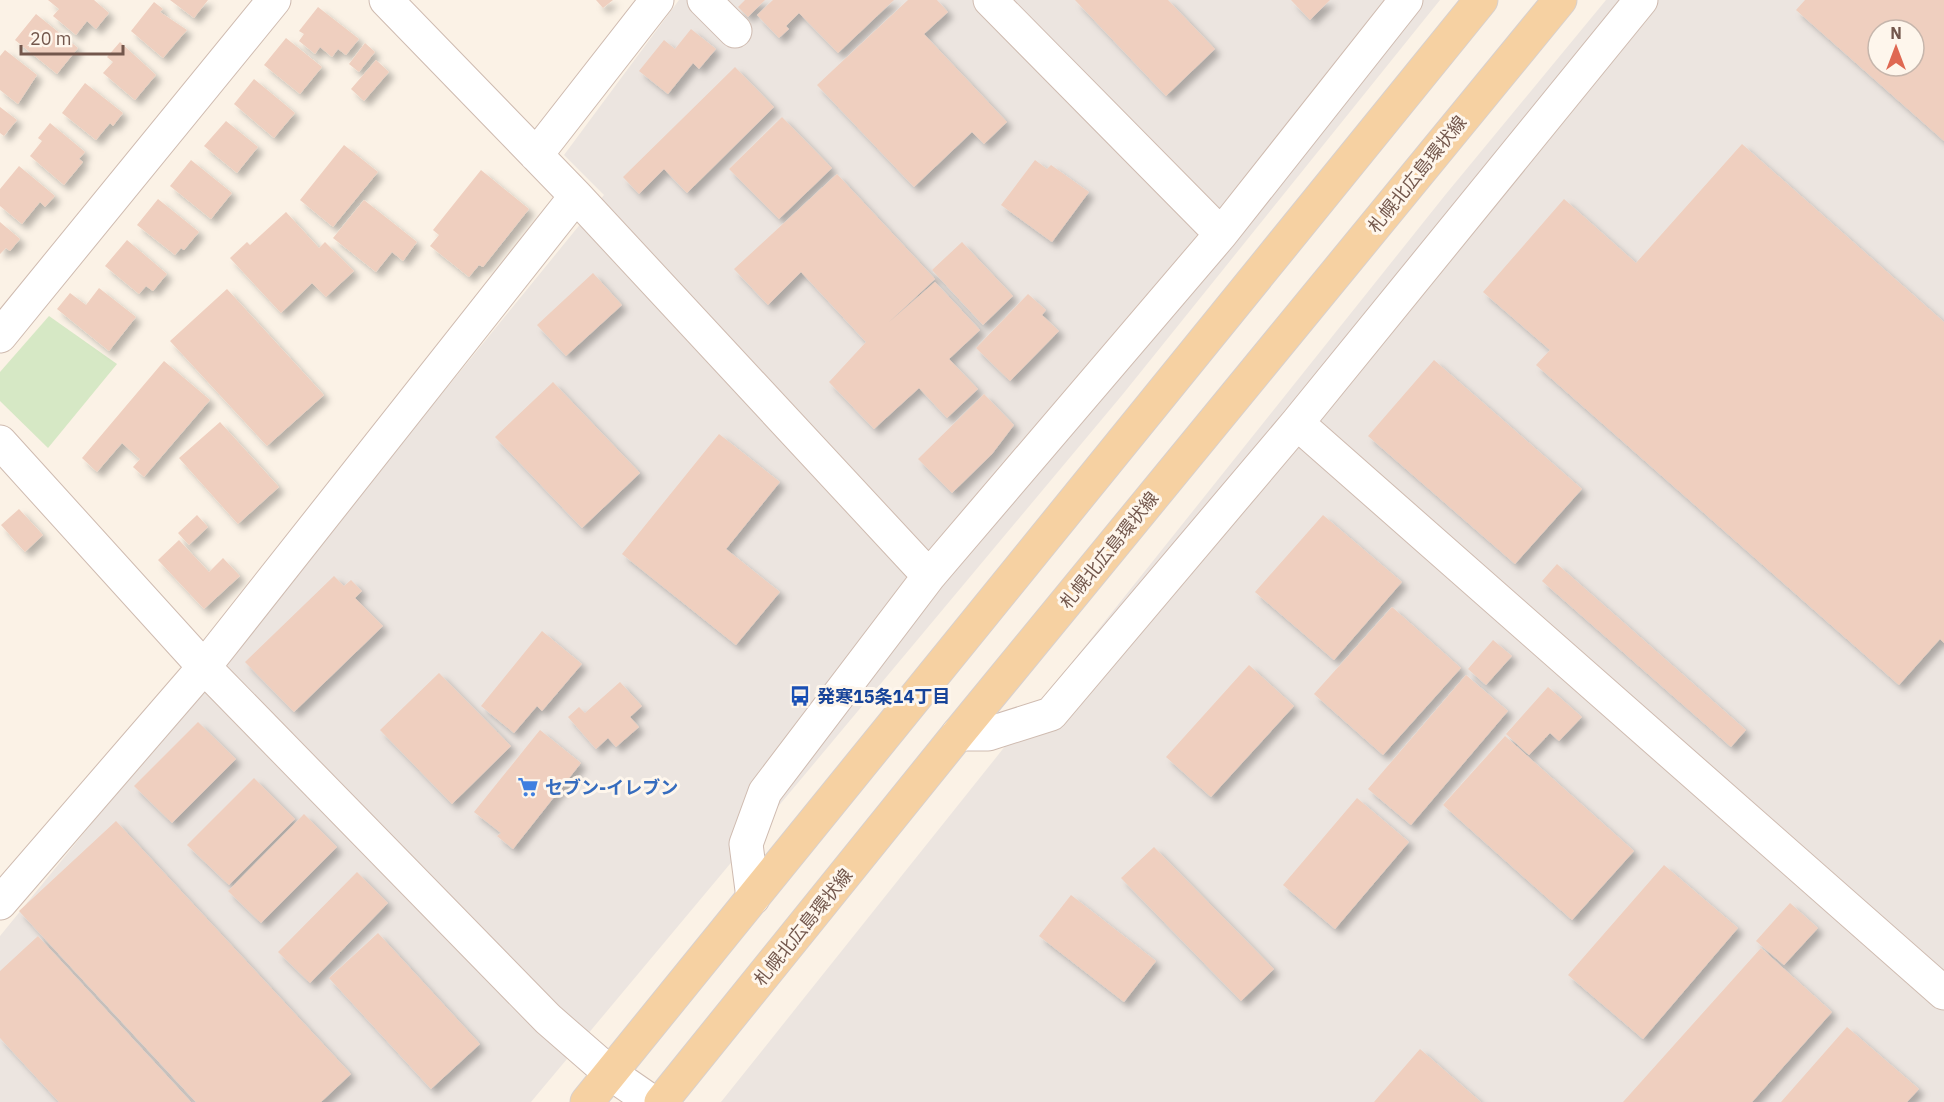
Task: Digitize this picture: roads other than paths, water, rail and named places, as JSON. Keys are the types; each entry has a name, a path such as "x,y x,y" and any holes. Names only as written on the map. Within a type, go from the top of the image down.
{"main road":[{"path":"586,1102 1481,0"},
{"name":"札幌北広島環状線","path":"661,1102 958,734 1560,0"}],"street":[{"path":"0,336 274,0"},
{"path":"386,0 576,196 929,576"},
{"path":"536,155 657,0"},
{"path":"704,0 735,31"},
{"path":"990,0 1221,234"},
{"path":"753,898 746,844 765,792 929,576 1221,234 1406,0"},
{"path":"958,734 988,734 1051,714 1297,423 1641,0"},
{"path":"0,903 204,667 576,196"},
{"path":"1297,423 1944,993"},
{"path":"0,442 204,667 548,1019 610,1073 652,1102"}],"place":[{"name":"発寒15条14丁目","path":"800,696"},
{"name":"セブン-イレブン","path":"528,787"}]}
